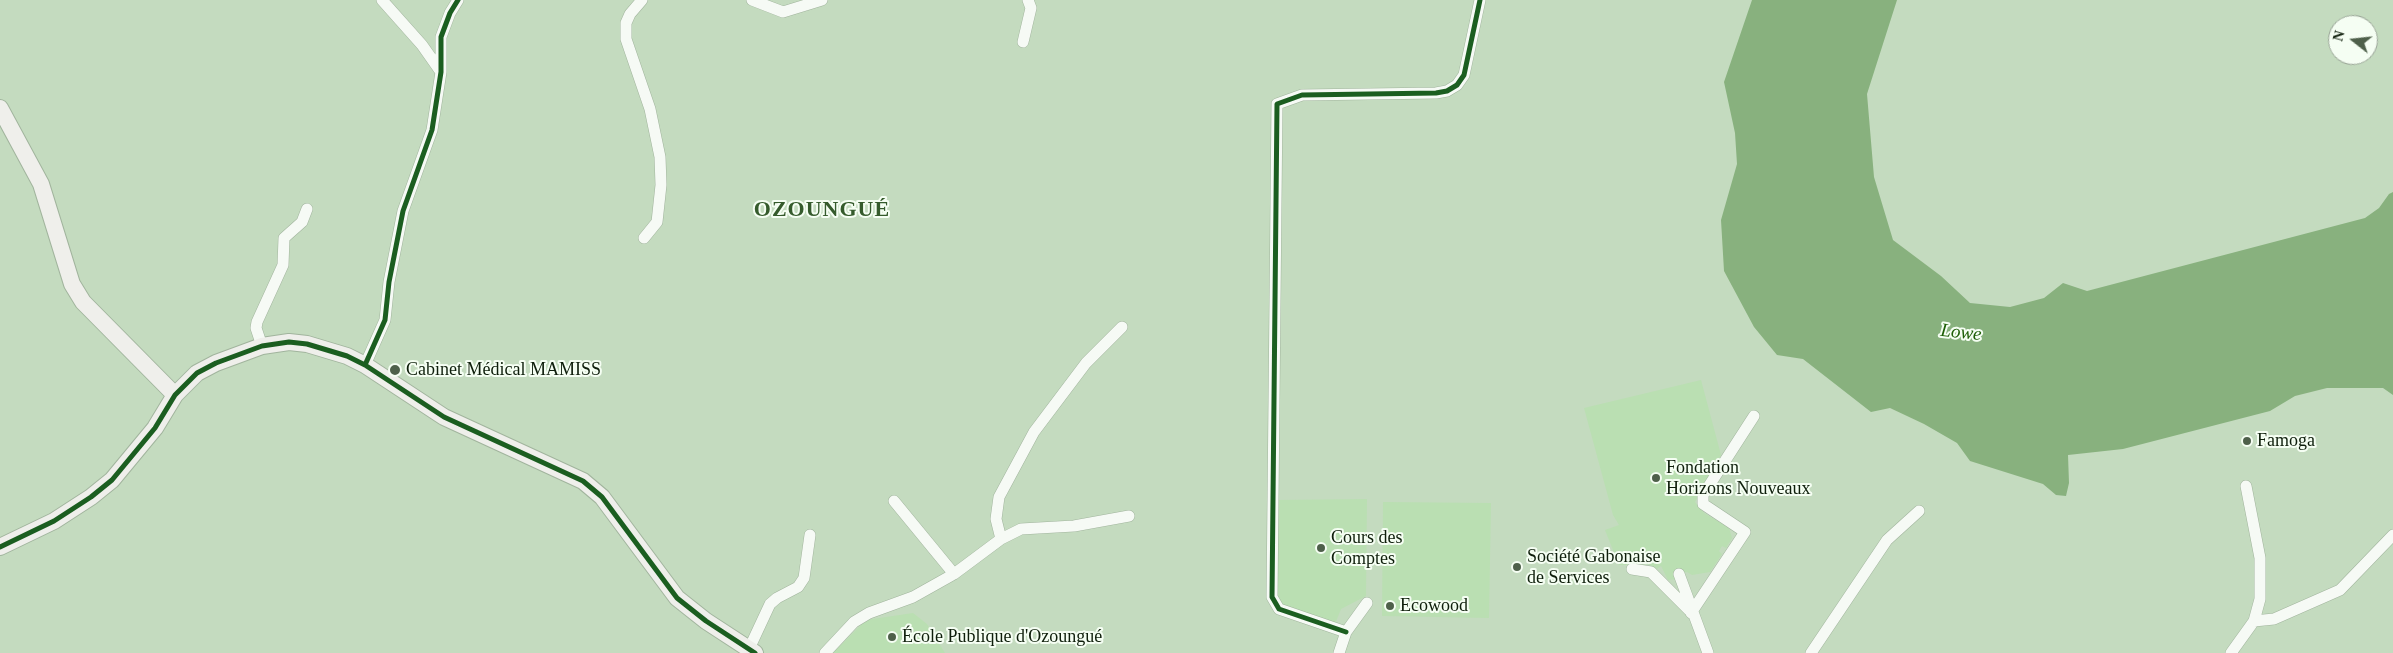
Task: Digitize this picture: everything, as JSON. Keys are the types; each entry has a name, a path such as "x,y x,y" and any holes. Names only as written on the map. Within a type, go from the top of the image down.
{"street":[{"path":"382,0 422,45 441,72"},
{"path":"365,365 385,320 389,282 403,211 432,130 441,72 442,37 450,14 458,0"},
{"path":"642,0 630,14 626,23 626,39 650,109 660,157 661,185 657,222 644,238"},
{"path":"752,0 782,12 822,0"},
{"path":"1023,42 1031,8 1028,0"},
{"path":"1346,632 1279,609 1272,597 1277,104 1302,95 1448,91 1457,85 1464,75 1480,0"},
{"path":"0,108 41,184 72,284 83,302 175,395"},
{"path":"262,346 256,328 259,313 283,265 284,238 302,222 308,209"},
{"path":"1002,539 996,518 998,502 1004,485 1034,432 1086,363 1122,327"},
{"path":"0,547 54,522 112,480 150,435 175,395 197,373 216,363 262,346 289,342 307,344 333,351 365,365 444,417 583,481 602,497 677,598 706,621 752,651 770,604 798,587 804,578 810,535"},
{"path":"1691,613 1745,532 1703,504 1703,495 1754,416"},
{"path":"2231,653 2254,621 2260,599 2260,558 2246,486"},
{"path":"894,501 954,574"},
{"path":"1811,653 1887,540 1919,511"},
{"path":"825,653 854,622 869,613 899,604 954,574 1002,539 1021,529 1074,526 1129,516"},
{"path":"2254,621 2274,619 2340,590 2393,535"},
{"path":"1632,569 1651,572 1691,613"},
{"path":"1679,574 1691,613 1708,653"},
{"path":"1339,653 1346,632 1367,603"}],"shaded area":[{"name":"Fondation Horizons Nouveaux","path":"1701,380 1721,455 1695,502 1704,513 1729,528 1732,538 1726,548 1722,546 1719,551 1722,554 1710,572 1692,575 1687,572 1676,575 1677,579 1668,580 1661,566 1657,569 1648,564 1619,565 1605,530 1619,525 1613,515 1584,408"},
{"name":"Cours des Comptes","path":"1367,499 1366,596 1341,609 1335,624 1277,606 1276,500"},
{"path":"1383,502 1491,503 1489,618 1382,616"},
{"name":"École Publique d'Ozoungué","path":"913,613 927,624 945,653 833,653 866,620"}],"water":[{"name":"Lowe","path":"1752,0 1897,0 1867,94 1874,177 1893,240 1941,276 1970,303 2010,307 2044,298 2063,283 2087,291 2365,218 2379,208 2389,194 2393,192 2393,395 2383,388 2327,388 2295,396 2270,411 2123,449 2068,455 2069,483 2066,496 2056,495 2043,484 1970,461 1957,443 1924,424 1890,408 1871,412 1803,359 1777,355 1754,327 1724,271 1721,220 1737,164 1735,133 1724,82"}],"cycle path":[{"path":"365,365 385,320 389,282 403,211 432,130 441,72 441,37 450,13 458,0"},
{"path":"1346,632 1279,609 1272,597 1277,104 1302,95 1436,93 1447,91 1457,85 1464,75 1480,0"},
{"path":"0,547 54,521 91,497 112,480 155,428 175,395 197,373 216,363 262,346 289,342 307,344 347,356 365,365 444,417 583,481 602,497 677,598 706,621 755,653"}],"place":[{"name":"Cabinet Médical MAMISS","path":"395,370"},
{"name":"Famoga","path":"2247,441"},
{"name":"Fondation Horizons Nouveaux","path":"1656,478"},
{"name":"Cours des Comptes","path":"1321,548"},
{"name":"Société Gabonaise de Services","path":"1517,567"},
{"name":"Ecowood","path":"1390,606"},
{"name":"École Publique d'Ozoungué","path":"892,637"}],"district":[{"name":"OZOUNGUÉ","path":"822,210"}]}
